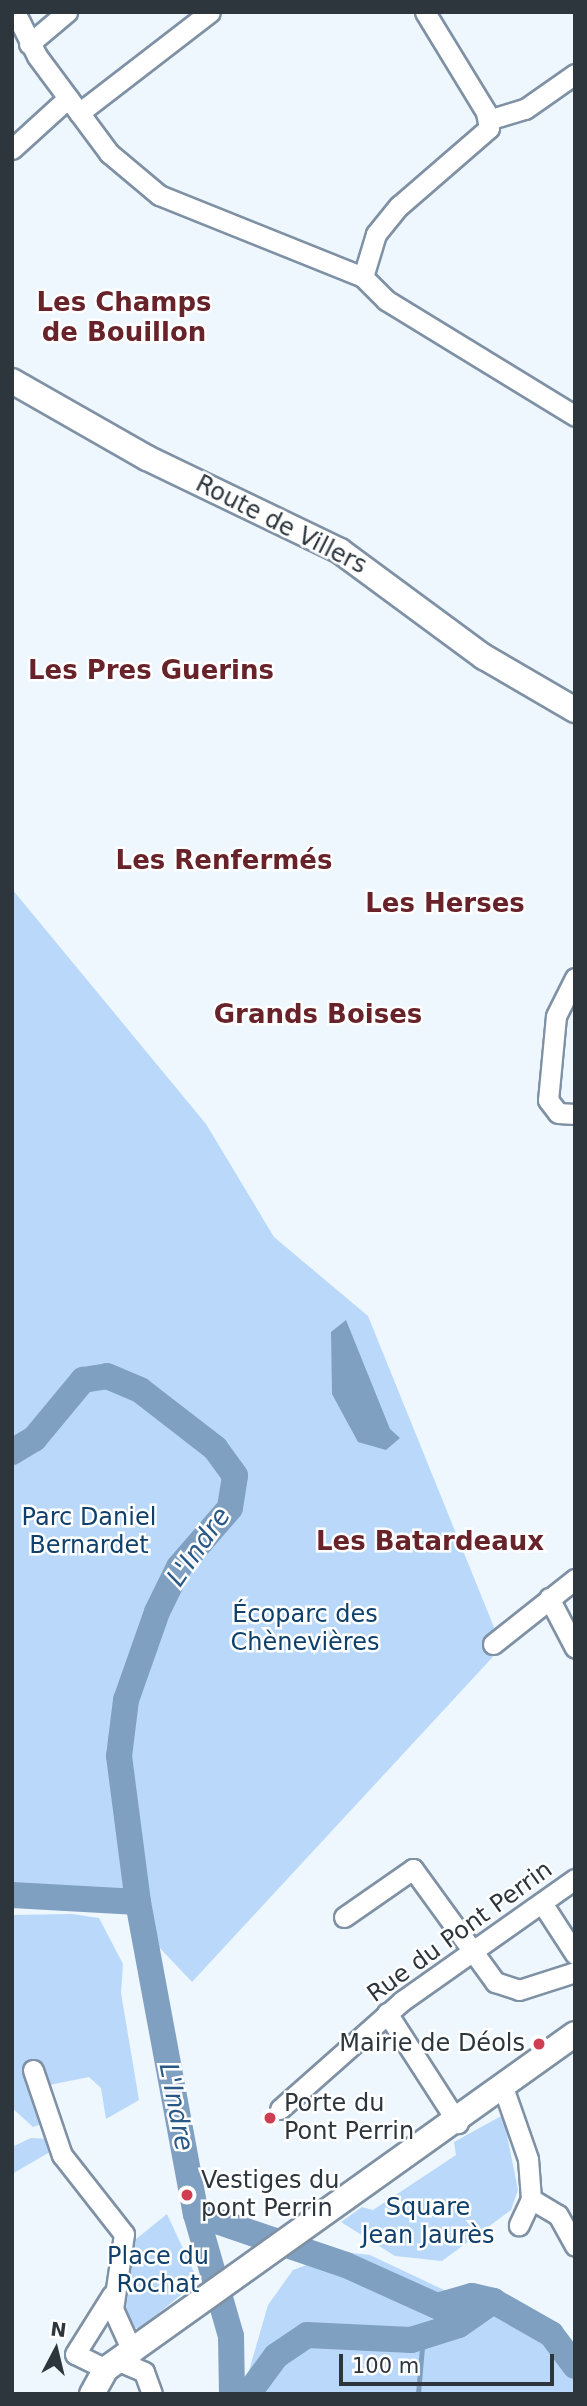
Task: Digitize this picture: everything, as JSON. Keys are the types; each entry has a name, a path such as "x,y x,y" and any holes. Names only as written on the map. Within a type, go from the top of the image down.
{"main road":[{"name":"Route de Villers","path":"12,380 147,458 340,551 484,657 575,710"},
{"path":"92,2394 116,2370 191,2309 323,2210 458,2123 574,2038"}],"street":[{"path":"15,12 29,44 109,153 159,195 363,277 386,300 575,415"},
{"path":"29,44 68,12"},
{"path":"12,149 210,12"},
{"path":"363,277 376,234 399,206 482,139 488,121 425,12"},
{"path":"488,121 525,109 575,74"},
{"path":"575,978 556,1016 548,1100 558,1113 575,1114"},
{"path":"493,1644 575,1579"},
{"path":"549,1598 575,1648"},
{"path":"344,1917 412,1869 506,1989 575,1972"},
{"name":"Rue du Pont Perrin","path":"280,2109 387,2013 575,1879"},
{"path":"542,1903 575,1954"},
{"path":"387,2013 458,2123"},
{"path":"33,2070 62,2155 124,2234 112,2295 116,2370"},
{"path":"504,2090 524,2138 530,2199 519,2225"},
{"path":"530,2199 558,2215 575,2246"},
{"path":"112,2295 75,2354 116,2370 144,2372 152,2394"}],"green space":[{"name":"Écoparc des Chènevières","path":"12,889 206,1124 274,1237 368,1316 502,1647 192,1982 105,1890 12,1892"},
{"path":"72,1914 99,1918 123,1964 121,1993 139,2100 106,2119 101,2088 89,2077 54,2084 35,2090 44,2123 33,2127 12,2108 12,1915"},
{"name":"Square Jean Jaurès","path":"503,2115 518,2190 511,2210 442,2261 395,2256 341,2222 362,2207 373,2210 456,2155 454,2142"},
{"path":"31,2138 52,2139 55,2149 12,2174 12,2147"},
{"name":"Place du Rochat","path":"167,2214 198,2281 139,2329 126,2324 120,2297 130,2244"},
{"path":"342,2252 370,2255 571,2350 575,2394 225,2394 244,2388 268,2305 293,2270"}],"shaded area":[{"path":"346,1320 390,1429 400,1438 386,1450 358,1442 332,1394 331,1332"}],"waterway":[{"name":"L'Indre","path":"12,1452 34,1439 83,1380 107,1376 140,1390 215,1448 235,1476 230,1508 179,1567 157,1612 126,1700 119,1756 138,1902 196,2214 231,2336 232,2394"},
{"name":"L'Indre","path":"12,1895 138,1902"},
{"path":"196,2214 346,2265 437,2306 472,2296 493,2301 551,2334 575,2366"},
{"path":"248,2394 276,2356 307,2335 411,2340 459,2325 493,2301"},
{"path":"418,2394 423,2336"}],"place":[{"name":"Mairie de Déols","path":"539,2044"},
{"name":"Porte du Pont Perrin","path":"270,2118"},
{"name":"Vestiges du pont Perrin","path":"187,2195"}],"district":[{"name":"Les Champs de Bouillon","path":"124,318"},
{"name":"Les Pres Guerins","path":"151,671"},
{"name":"Les Renfermés","path":"224,861"},
{"name":"Les Herses","path":"445,904"},
{"name":"Grands Boises","path":"318,1015"},
{"name":"Les Batardeaux","path":"430,1542"}],"park label":[{"name":"Parc Daniel Bernardet","path":"89,1532"}]}
